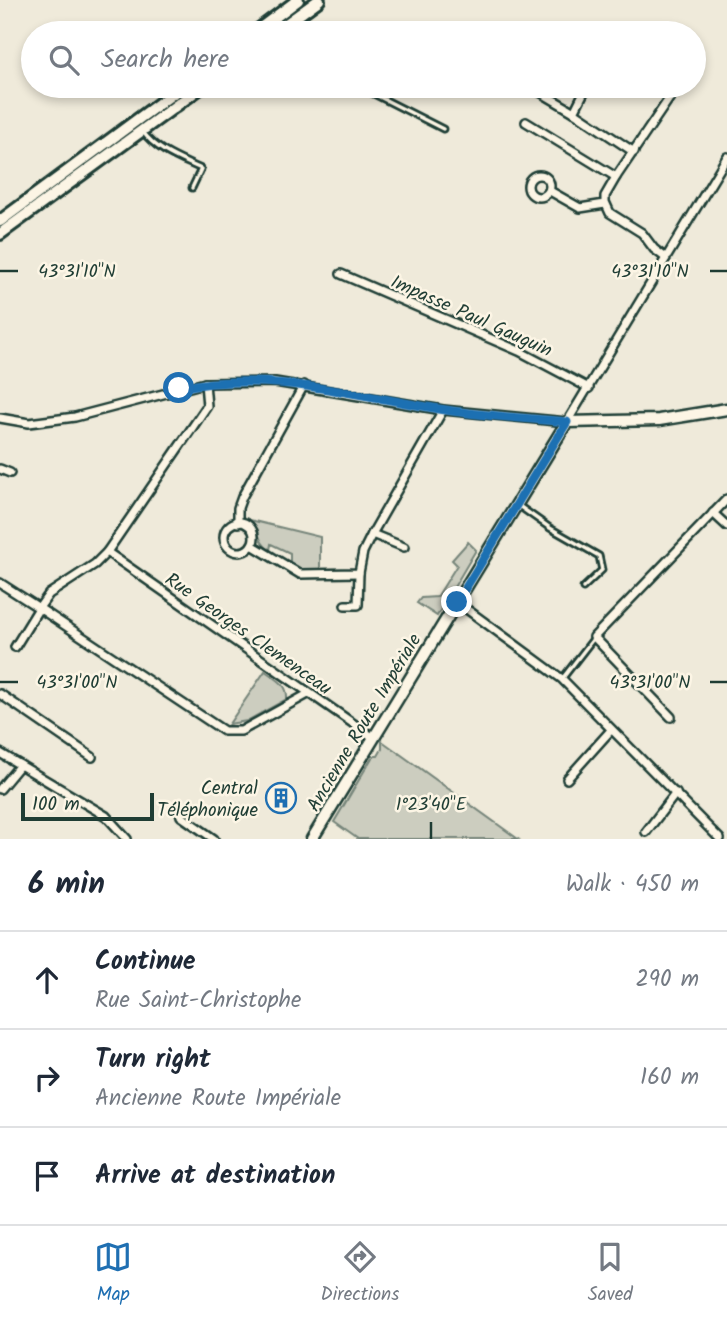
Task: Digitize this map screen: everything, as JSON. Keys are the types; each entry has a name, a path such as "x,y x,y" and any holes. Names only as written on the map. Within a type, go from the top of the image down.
{"main road":[{"path":"270,21 298,0"},
{"path":"290,21 319,0"},
{"path":"0,220 167,98"},
{"path":"0,234 186,98"}],"street":[{"path":"550,98 634,152"},
{"path":"574,112 581,98"},
{"path":"666,258 654,249 642,233 610,213 606,196 670,98"},
{"path":"526,122 616,177"},
{"name":"Ancienne Route Impériale","path":"312,839 589,388 727,157"},
{"path":"550,191 580,208 606,204"},
{"name":"Impasse Paul Gauguin","path":"341,274 519,351 589,388"},
{"path":"0,418 29,423 75,417 205,383 275,382 443,410 567,422 659,421 727,409"},
{"path":"15,647 49,594 95,564 107,552 207,405 205,383"},
{"path":"239,523 238,508 242,497 304,385"},
{"path":"345,605 358,605 363,552 443,410"},
{"path":"0,469 10,473"},
{"path":"671,717 594,638 727,499"},
{"path":"713,513 727,526"},
{"path":"243,523 251,528 254,536 252,545 244,551 234,551 226,545 226,531 233,524 243,523"},
{"path":"372,534 404,547"},
{"path":"252,545 300,574 359,573"},
{"name":"Rue Georges Clemenceau","path":"107,552 374,738"},
{"path":"0,583 224,731 241,731 308,694"},
{"path":"457,602 562,679 720,839"},
{"path":"0,694 92,757"},
{"path":"567,779 611,730"},
{"path":"0,753 106,816 127,839"},
{"path":"0,789 20,765"},
{"path":"646,832 676,793"},
{"path":"180,811 181,816 214,839"}],"lane":[{"path":"382,98 443,129"},
{"path":"142,130 150,141 163,150 201,169 192,188"},
{"path":"516,504 550,528 599,556 602,570 583,588"},
{"path":"562,679 594,638"}],"shaded area":[{"path":"250,520 320,537 320,571 304,571 290,562 290,553 271,544 270,550"},
{"path":"468,542 476,550 437,616 417,603 421,598 437,597 457,565 452,560"},
{"path":"265,671 286,689 287,699 247,721 229,724"},
{"path":"382,741 518,839 358,839 334,822 373,756 378,756"}],"place":[{"name":"Central Téléphonique","path":"281,798"}],"route":[{"path":"179,388 205,383 275,382 443,410 567,422 457,602"}]}
